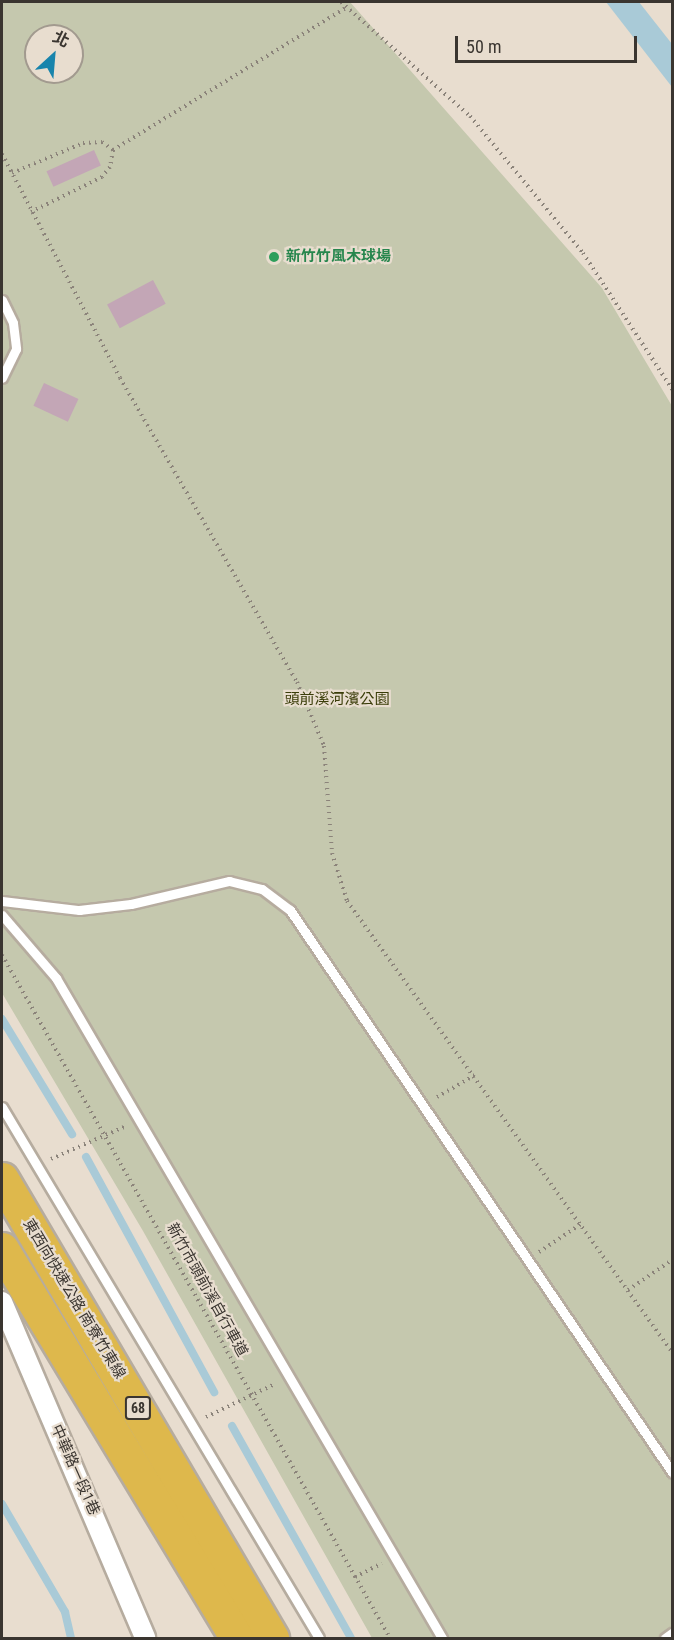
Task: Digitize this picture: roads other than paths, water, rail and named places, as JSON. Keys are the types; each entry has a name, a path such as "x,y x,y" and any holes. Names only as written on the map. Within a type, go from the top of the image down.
{"highway":[{"name":"東西向快速公路 南寮竹東線","path":"2,1179 272,1638"},
{"name":"68","path":"2,1249 237,1638"}],"street":[{"name":"中華路一段1巷","path":"2,1302 145,1638"}],"lane":[{"path":"2,300 13,323 16,349 2,378"},
{"path":"2,901 79,909 131,904 230,881 262,889 290,910 426,1103 672,1472"},
{"path":"2,915 57,978 137,1122 442,1638"},
{"path":"2,1107 319,1638"},
{"path":"665,1638 672,1633"}],"water":[{"path":"606,2 639,2 672,44 672,87"}],"waterway":[{"path":"2,1019 72,1134"},
{"path":"86,1157 214,1392"},
{"path":"232,1426 351,1638"},
{"path":"2,1504 65,1612 71,1638"}],"place":[{"name":"新竹竹風木球場","path":"274,257"}],"park label":[{"name":"頭前溪河濱公園","path":"337,700"}]}
